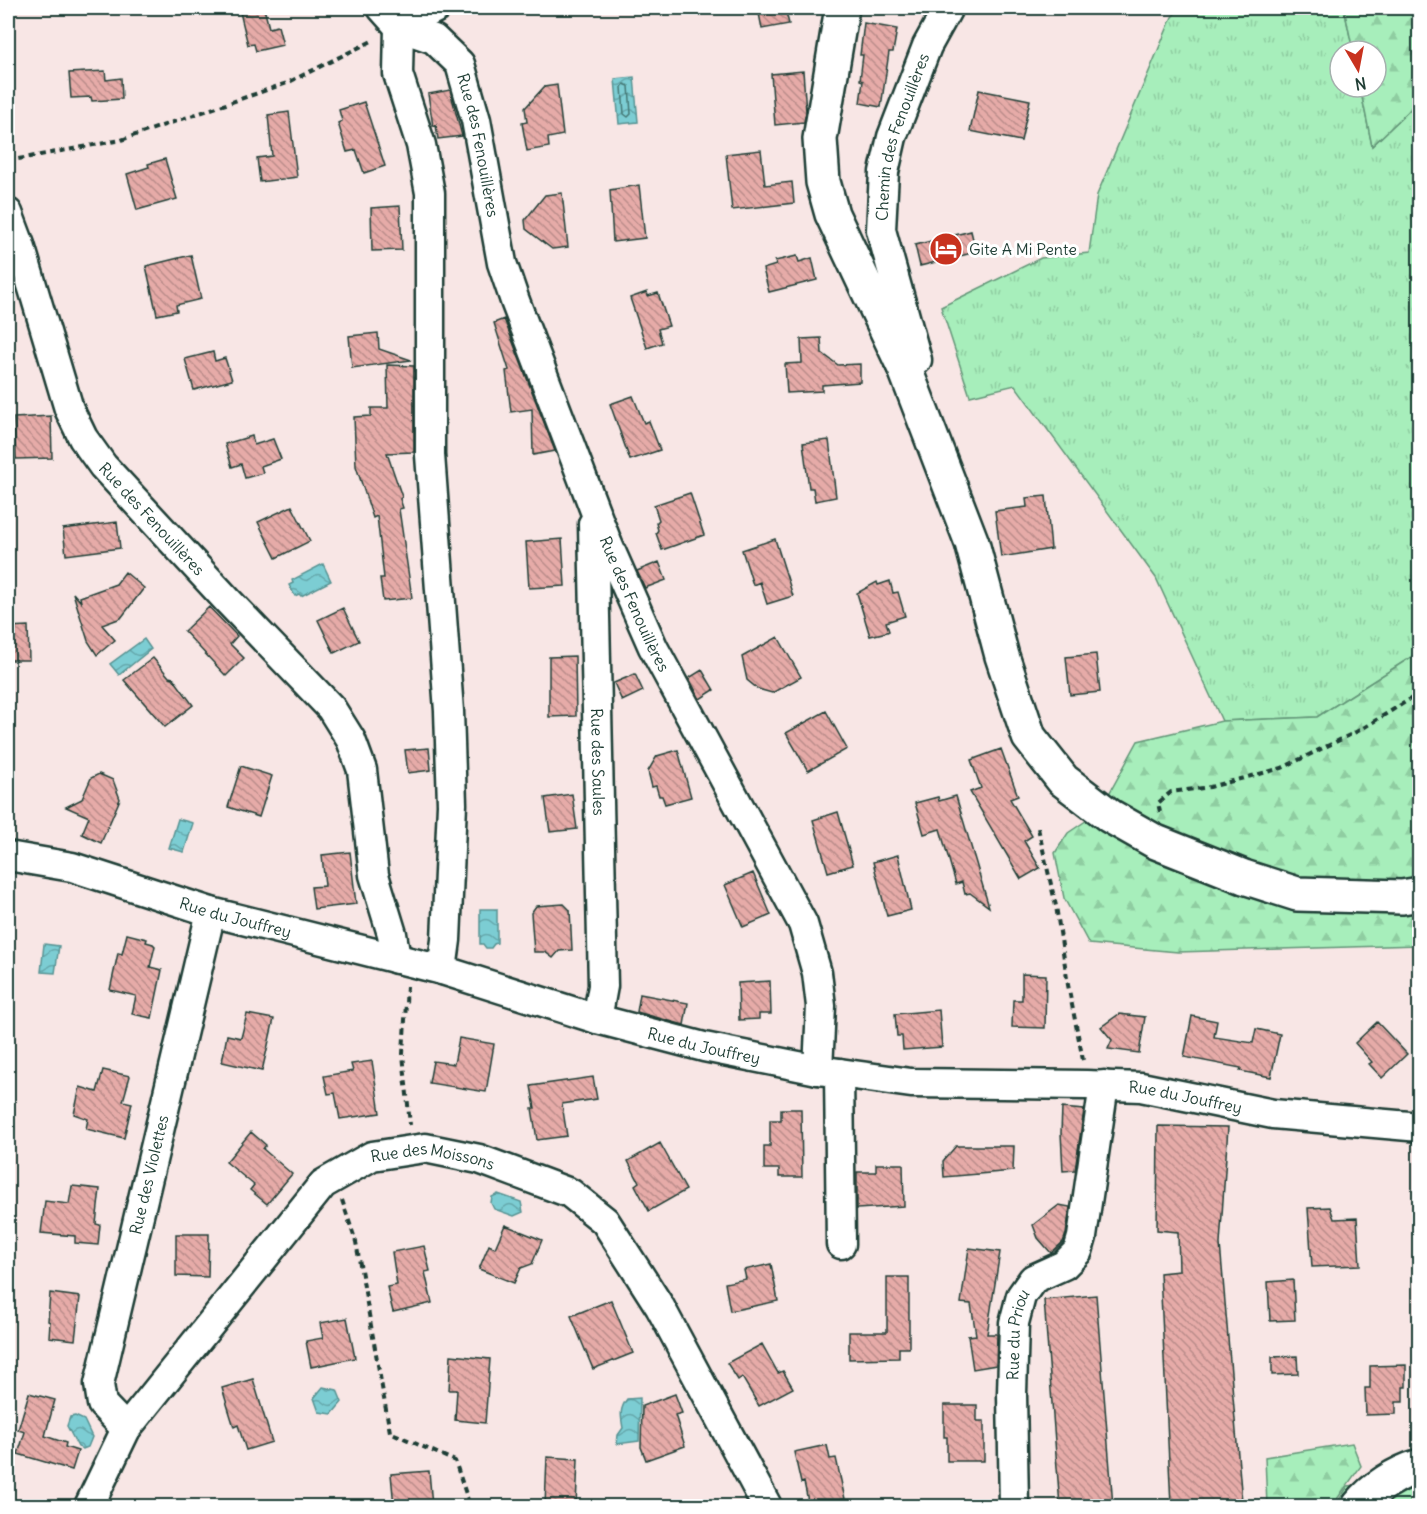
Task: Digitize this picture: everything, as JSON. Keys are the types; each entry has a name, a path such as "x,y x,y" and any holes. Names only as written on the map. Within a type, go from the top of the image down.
{"street":[{"path":"436,8 390,17 398,74 421,145 430,193 430,455 448,711 452,804 446,940 442,970"},
{"path":"842,8 820,139 823,182 832,214 905,369 972,543 1002,656 1029,737 1063,780 1110,816 1155,842 1244,877 1297,894 1402,897 1419,894"},
{"name":"Chemin des Fenouillères","path":"905,369 917,360 881,230 884,172 892,137 927,46 948,8"},
{"name":"Rue des Fenouillères","path":"390,17 434,39 460,64 476,120 502,262 592,504 653,647 803,924 817,973 829,1071 841,1244"},
{"name":"Rue des Fenouillères","path":"8,213 20,245 69,409 83,438 103,466 331,708 351,740 362,770 374,875 402,960"},
{"name":"Rue des Saules","path":"592,504 603,986 597,1019"},
{"name":"Rue du Jouffrey","path":"8,856 72,867 211,912 442,970 597,1019 704,1047 829,1071 911,1083 1141,1087 1273,1114 1419,1127"},
{"name":"Rue des Violettes","path":"126,1429 102,1404 99,1384 211,912"},
{"name":"Rue du Priou","path":"1014,1506 1012,1394 1014,1323 1021,1296 1033,1279 1064,1265 1078,1251 1082,1237 1095,1085"},
{"name":"Rue des Moissons","path":"89,1506 126,1429 323,1184 372,1156 425,1148 479,1159 570,1193 605,1221 660,1307 767,1506"},
{"path":"1359,1506 1388,1481 1419,1466"}],"path":[{"path":"8,161 121,140 287,84 390,17"},
{"path":"1155,842 1162,822 1158,803 1171,792 1210,787 1282,768 1360,730 1419,693"},
{"path":"1038,828 1056,906 1068,985 1083,1060 1095,1085"},
{"path":"402,960 403,1054 413,1150"},
{"path":"334,1177 356,1242 390,1432 456,1461 470,1506"}],"green space":[{"path":"1180,8 1344,8 1350,39 1328,39 1328,99 1362,99 1372,146 1419,101 1419,652 1317,717 1222,721 1156,578 1015,385 970,396 941,307 1041,258 1089,253 1097,195 1172,17"},
{"path":"1344,8 1419,8 1419,101 1372,146 1362,99 1388,99 1388,39 1350,39"},
{"path":"1419,652 1419,945 1178,952 1089,944 1064,898 1055,853 1068,833 1099,812 1138,741 1222,721 1317,717"},
{"path":"1352,1443 1361,1466 1332,1506 1267,1506 1265,1457"},
{"path":"1419,1479 1419,1506 1335,1506 1348,1486"}],"water":[{"path":"634,77 638,122 619,124 615,79"},
{"path":"323,564 331,581 301,596 299,594 295,596 289,585 293,583 292,580"},
{"path":"144,639 151,649 119,675 110,664"},
{"path":"178,819 193,823 184,852 169,848"},
{"path":"480,909 497,909 497,943 491,948 480,944"},
{"path":"44,944 59,946 55,973 41,972"},
{"path":"498,1194 521,1202 523,1212 514,1216 494,1209 491,1203 492,1197"},
{"path":"323,1387 337,1390 342,1402 332,1414 319,1412 314,1398"},
{"path":"640,1398 639,1441 617,1444 618,1435 623,1428 621,1413 624,1403 627,1399"},
{"path":"75,1416 84,1420 92,1437 88,1447 83,1449 78,1447 67,1426 70,1417"}],"building":[{"path":"239,8 264,8 269,28 278,26 283,45 256,51 254,44 248,45"},
{"path":"758,8 785,8 789,24 762,29"},
{"path":"864,23 897,29 893,52 889,52 881,107 860,103 863,55 860,55"},
{"path":"105,71 106,80 121,78 122,99 92,101 91,97 71,98 69,73"},
{"path":"803,71 806,112 804,122 775,125 771,74"},
{"path":"557,85 563,135 548,138 549,147 527,151 522,123 527,122 525,108 544,87"},
{"path":"450,90 462,136 438,139 436,125 433,126 428,94"},
{"path":"979,90 1030,100 1021,141 970,131"},
{"path":"364,102 385,166 364,173 356,150 347,152 338,123 342,121 339,110"},
{"path":"289,112 297,177 260,182 257,158 272,156 268,115"},
{"path":"761,150 765,185 792,182 794,203 732,210 726,154"},
{"path":"165,159 177,199 137,210 127,174"},
{"path":"639,185 645,238 613,242 610,190"},
{"path":"562,193 568,247 552,249 526,229 525,220 545,195"},
{"path":"400,206 402,250 372,251 371,208"},
{"name":"Gite A Mi Pente","path":"971,231 976,252 920,266 915,245"},
{"path":"191,255 201,299 176,305 177,311 157,315 146,266"},
{"path":"797,256 799,262 812,258 817,280 769,292 763,269 776,265 775,261"},
{"path":"647,292 648,296 658,293 669,326 658,329 662,343 647,348 630,298"},
{"path":"504,319 555,451 533,455 532,409 511,412 506,371 509,370 494,323"},
{"path":"378,333 379,349 411,360 352,368 349,336"},
{"path":"821,338 822,353 838,365 860,364 860,382 822,385 822,391 787,393 785,364 802,363 801,339"},
{"path":"213,352 215,361 225,358 232,380 194,390 185,359"},
{"path":"387,365 414,366 414,452 387,453 402,497 400,499 403,508 399,509 412,598 383,601 380,578 384,578 377,516 373,518 356,466 354,417 371,416 371,408 388,408"},
{"path":"633,396 644,423 649,421 660,450 630,460 610,404"},
{"path":"51,416 52,458 16,459 14,418"},
{"path":"252,436 254,445 273,439 281,459 261,466 263,473 245,478 241,464 232,467 225,444"},
{"path":"829,440 836,497 815,501 813,488 809,488 803,443"},
{"path":"690,493 704,535 662,550 656,533 658,530 656,523 659,520 654,505"},
{"path":"1046,496 1051,549 1001,557 995,511 1027,507 1026,498"},
{"path":"292,506 310,541 276,558 258,522"},
{"path":"117,522 120,548 66,555 63,529"},
{"path":"562,539 565,586 529,588 526,542"},
{"path":"775,539 793,596 767,604 760,582 753,585 742,550"},
{"path":"659,562 666,580 645,588 637,571"},
{"path":"125,572 144,588 121,618 102,625 115,640 97,655 88,641 73,593 81,602 80,597 116,584"},
{"path":"890,581 893,593 898,592 905,616 886,622 889,631 870,636 857,593 877,582 878,585"},
{"path":"209,607 237,636 230,644 244,658 226,676 184,631"},
{"path":"343,608 359,641 334,653 318,620"},
{"path":"28,626 29,660 8,660 8,627"},
{"path":"778,637 801,677 772,693 758,689 747,680 742,657"},
{"path":"1096,654 1100,692 1070,695 1066,657"},
{"path":"575,656 576,716 549,717 549,657"},
{"path":"153,658 169,677 173,678 193,705 165,727 124,680"},
{"path":"702,670 714,690 700,699 689,678"},
{"path":"635,674 643,691 622,701 614,683"},
{"path":"826,711 847,749 808,771 786,733"},
{"path":"429,748 431,770 408,773 405,750"},
{"path":"1001,749 1018,796 1010,799 1032,836 1024,841 1040,868 1021,879 970,792 981,788 971,760"},
{"path":"678,750 691,797 665,804 656,786 652,787 648,771 657,756"},
{"path":"241,766 272,776 259,817 228,807"},
{"path":"99,774 113,780 120,799 101,843 82,834 89,817 66,807 82,799 91,778"},
{"path":"572,794 577,829 550,832 545,798"},
{"path":"956,796 989,907 970,893 965,894 962,882 956,884 940,829 924,834 915,803 938,797 939,801"},
{"path":"838,812 853,865 828,872 813,820"},
{"path":"350,852 356,904 314,909 311,887 325,886 322,855"},
{"path":"898,855 911,910 887,916 873,862"},
{"path":"753,873 771,915 743,927 725,885"},
{"path":"564,904 570,910 572,950 559,951 553,958 545,952 534,952 531,913 536,906"},
{"path":"127,934 147,939 146,942 155,946 150,967 162,970 152,1018 132,1014 136,996 110,990 118,953 122,954"},
{"path":"1022,974 1046,975 1045,1028 1012,1027 1013,1000 1022,1000"},
{"path":"770,981 771,1014 759,1014 759,1019 739,1020 738,983"},
{"path":"640,994 688,1003 684,1025 637,1012"},
{"path":"939,1010 942,1047 903,1050 902,1036 897,1036 895,1014"},
{"path":"247,1014 274,1019 262,1071 222,1062 227,1035 241,1038"},
{"path":"1119,1014 1145,1017 1139,1053 1108,1049 1112,1040 1101,1027"},
{"path":"1192,1016 1217,1021 1214,1037 1253,1043 1256,1029 1280,1034 1271,1077 1240,1071 1241,1068 1184,1057"},
{"path":"1377,1022 1407,1054 1382,1078 1369,1064 1372,1062 1355,1043"},
{"path":"459,1038 494,1044 486,1092 429,1083 433,1061 454,1064"},
{"path":"372,1061 380,1113 340,1119 335,1093 328,1094 324,1076 353,1071 351,1064"},
{"path":"103,1070 130,1076 123,1101 132,1103 124,1138 86,1129 88,1119 74,1114 80,1087 97,1092"},
{"path":"593,1077 597,1099 562,1104 567,1136 537,1140 531,1086"},
{"path":"1062,1108 1084,1110 1075,1170 1063,1171"},
{"path":"781,1109 801,1109 802,1177 779,1177 779,1169 764,1169 764,1146 770,1146 770,1120 781,1120"},
{"path":"1158,1126 1228,1127 1220,1244 1242,1502 1171,1505 1160,1273 1179,1271 1178,1232 1157,1230"},
{"path":"251,1132 266,1145 263,1149 292,1174 267,1204 250,1190 254,1185 226,1162"},
{"path":"660,1143 686,1190 649,1211 635,1185 639,1182 628,1161"},
{"path":"956,1146 1014,1146 1013,1171 944,1177 943,1161"},
{"path":"876,1164 903,1164 904,1206 857,1209 857,1172 876,1172"},
{"path":"72,1186 100,1189 96,1224 100,1225 98,1245 75,1243 75,1236 41,1233 45,1201 69,1204"},
{"path":"1059,1205 1070,1207 1066,1234 1063,1242 1051,1253 1038,1238 1033,1225"},
{"path":"1330,1207 1334,1219 1357,1218 1360,1265 1312,1267 1308,1208"},
{"path":"505,1225 542,1240 532,1264 521,1268 514,1283 479,1269 489,1245 495,1248"},
{"path":"176,1234 209,1234 208,1277 176,1276"},
{"path":"424,1246 430,1271 425,1272 432,1303 393,1312 387,1287 397,1285 392,1252"},
{"path":"969,1248 1000,1252 987,1334 997,1334 996,1365 973,1369 968,1336 976,1335 971,1304 961,1303"},
{"path":"771,1264 778,1301 730,1311 725,1283 746,1279 744,1270"},
{"path":"887,1277 909,1277 909,1348 899,1348 899,1358 849,1359 849,1332 887,1332"},
{"path":"1293,1280 1295,1320 1270,1321 1268,1282"},
{"path":"50,1293 80,1297 75,1340 49,1337"},
{"path":"1096,1295 1113,1506 1060,1506 1044,1300"},
{"path":"611,1300 633,1353 593,1369 571,1316"},
{"path":"347,1318 355,1358 311,1367 306,1341 323,1338 320,1323"},
{"path":"762,1344 778,1373 783,1371 793,1388 759,1406 742,1377 738,1380 727,1363"},
{"path":"451,1355 490,1359 485,1423 455,1420 457,1390 449,1390"},
{"path":"1297,1356 1298,1374 1272,1375 1272,1357"},
{"path":"1406,1365 1403,1402 1396,1402 1396,1414 1366,1415 1365,1388 1370,1388 1370,1366"},
{"path":"253,1379 272,1442 246,1450 238,1425 234,1427 222,1388"},
{"path":"29,1393 55,1400 45,1436 66,1443 65,1447 78,1451 72,1470 18,1454 25,1432 18,1430"},
{"path":"675,1394 682,1413 675,1415 685,1446 646,1460 641,1447 642,1406"},
{"path":"944,1405 977,1405 977,1421 984,1421 984,1461 947,1461"},
{"path":"827,1445 830,1459 836,1458 845,1499 809,1506 794,1452"},
{"path":"547,1457 578,1459 576,1506 545,1506"},
{"path":"429,1471 432,1506 394,1506 391,1474"}],"place":[{"name":"Gite A Mi Pente","path":"946,249"}]}
